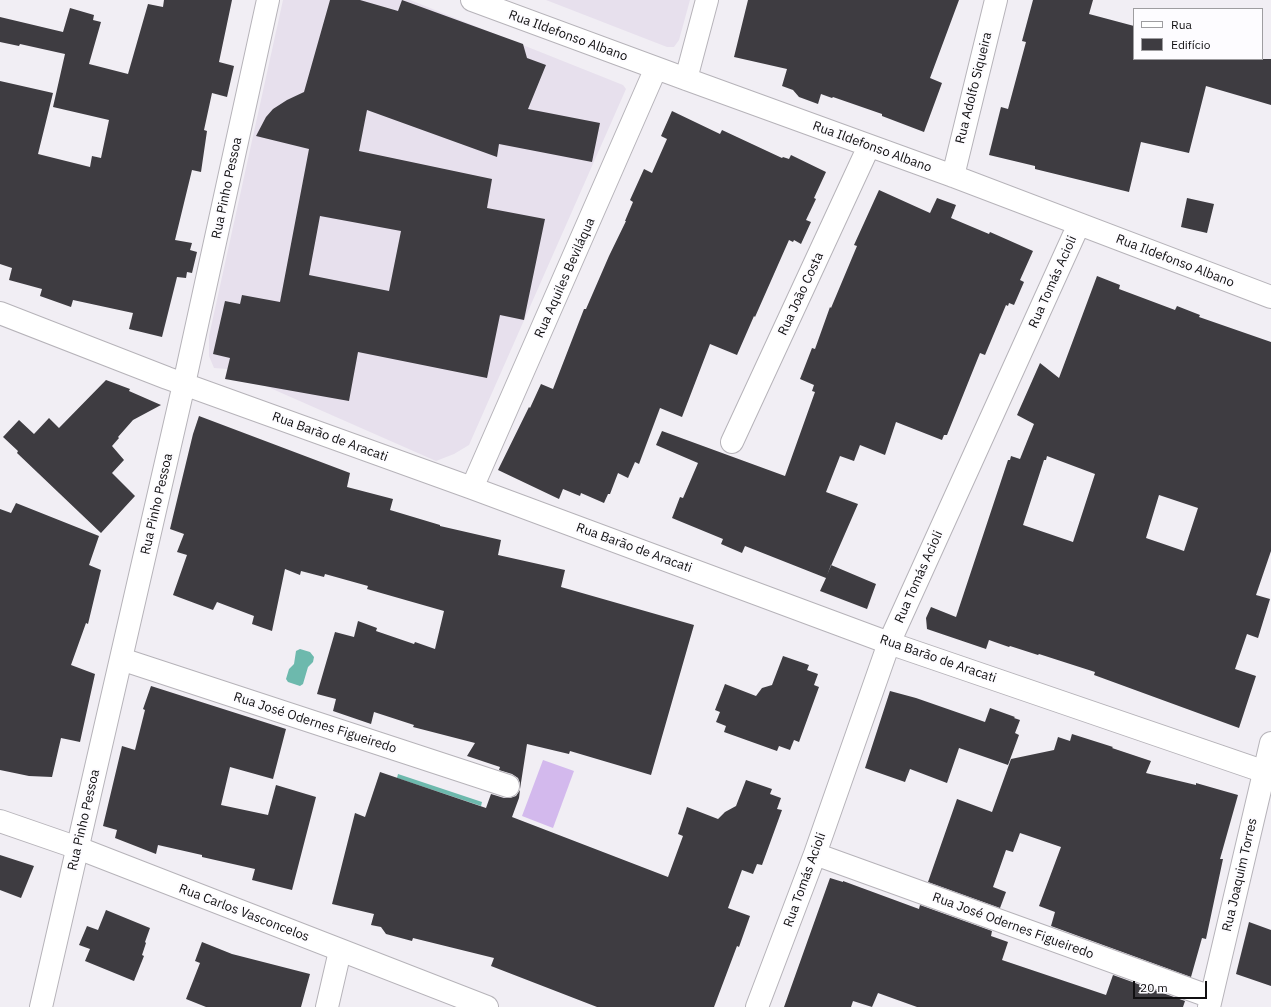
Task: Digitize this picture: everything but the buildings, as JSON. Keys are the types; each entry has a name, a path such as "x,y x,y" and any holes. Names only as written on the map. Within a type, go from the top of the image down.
{"street":[{"name":"Rua Pinho Pessoa","path":"41,1007 184,384 268,0"},
{"name":"Rua Ildefonso Albano","path":"472,0 953,176 1271,297"},
{"path":"686,79 707,0"},
{"name":"Rua Adolfo Siqueira","path":"953,176 996,0"},
{"name":"Rua Aquiles Beviláqua","path":"472,488 656,68"},
{"name":"Rua João Costa","path":"732,442 870,146"},
{"name":"Rua Tomás Acioli","path":"757,1007 815,854 889,643 1079,224"},
{"name":"Rua Barão de Aracati","path":"0,313 184,384 472,488 889,643 1268,772"},
{"name":"Rua José Odernes Figueiredo","path":"121,659 508,786"},
{"name":"Rua Joaquim Torres","path":"1210,1002 1268,772 1271,743"},
{"name":"Rua Carlos Vasconcelos","path":"0,821 78,848 487,1007"},
{"name":"Rua José Odernes Figueiredo","path":"815,854 1210,1002"},
{"path":"327,1007 340,951"}],"shaded area":[{"path":"283,0 410,0 623,85 626,89 469,445 454,454 436,461 227,369 214,368 209,356 209,336"},
{"path":"546,0 690,0 679,40 674,47 667,47"},
{"path":"300,649 310,652 314,657 313,662 308,667 303,684 300,686 288,682 286,679 289,669 294,664 296,651"},
{"path":"543,760 574,771 553,828 522,816"},
{"path":"398,774 482,802 481,806 397,778"}]}
